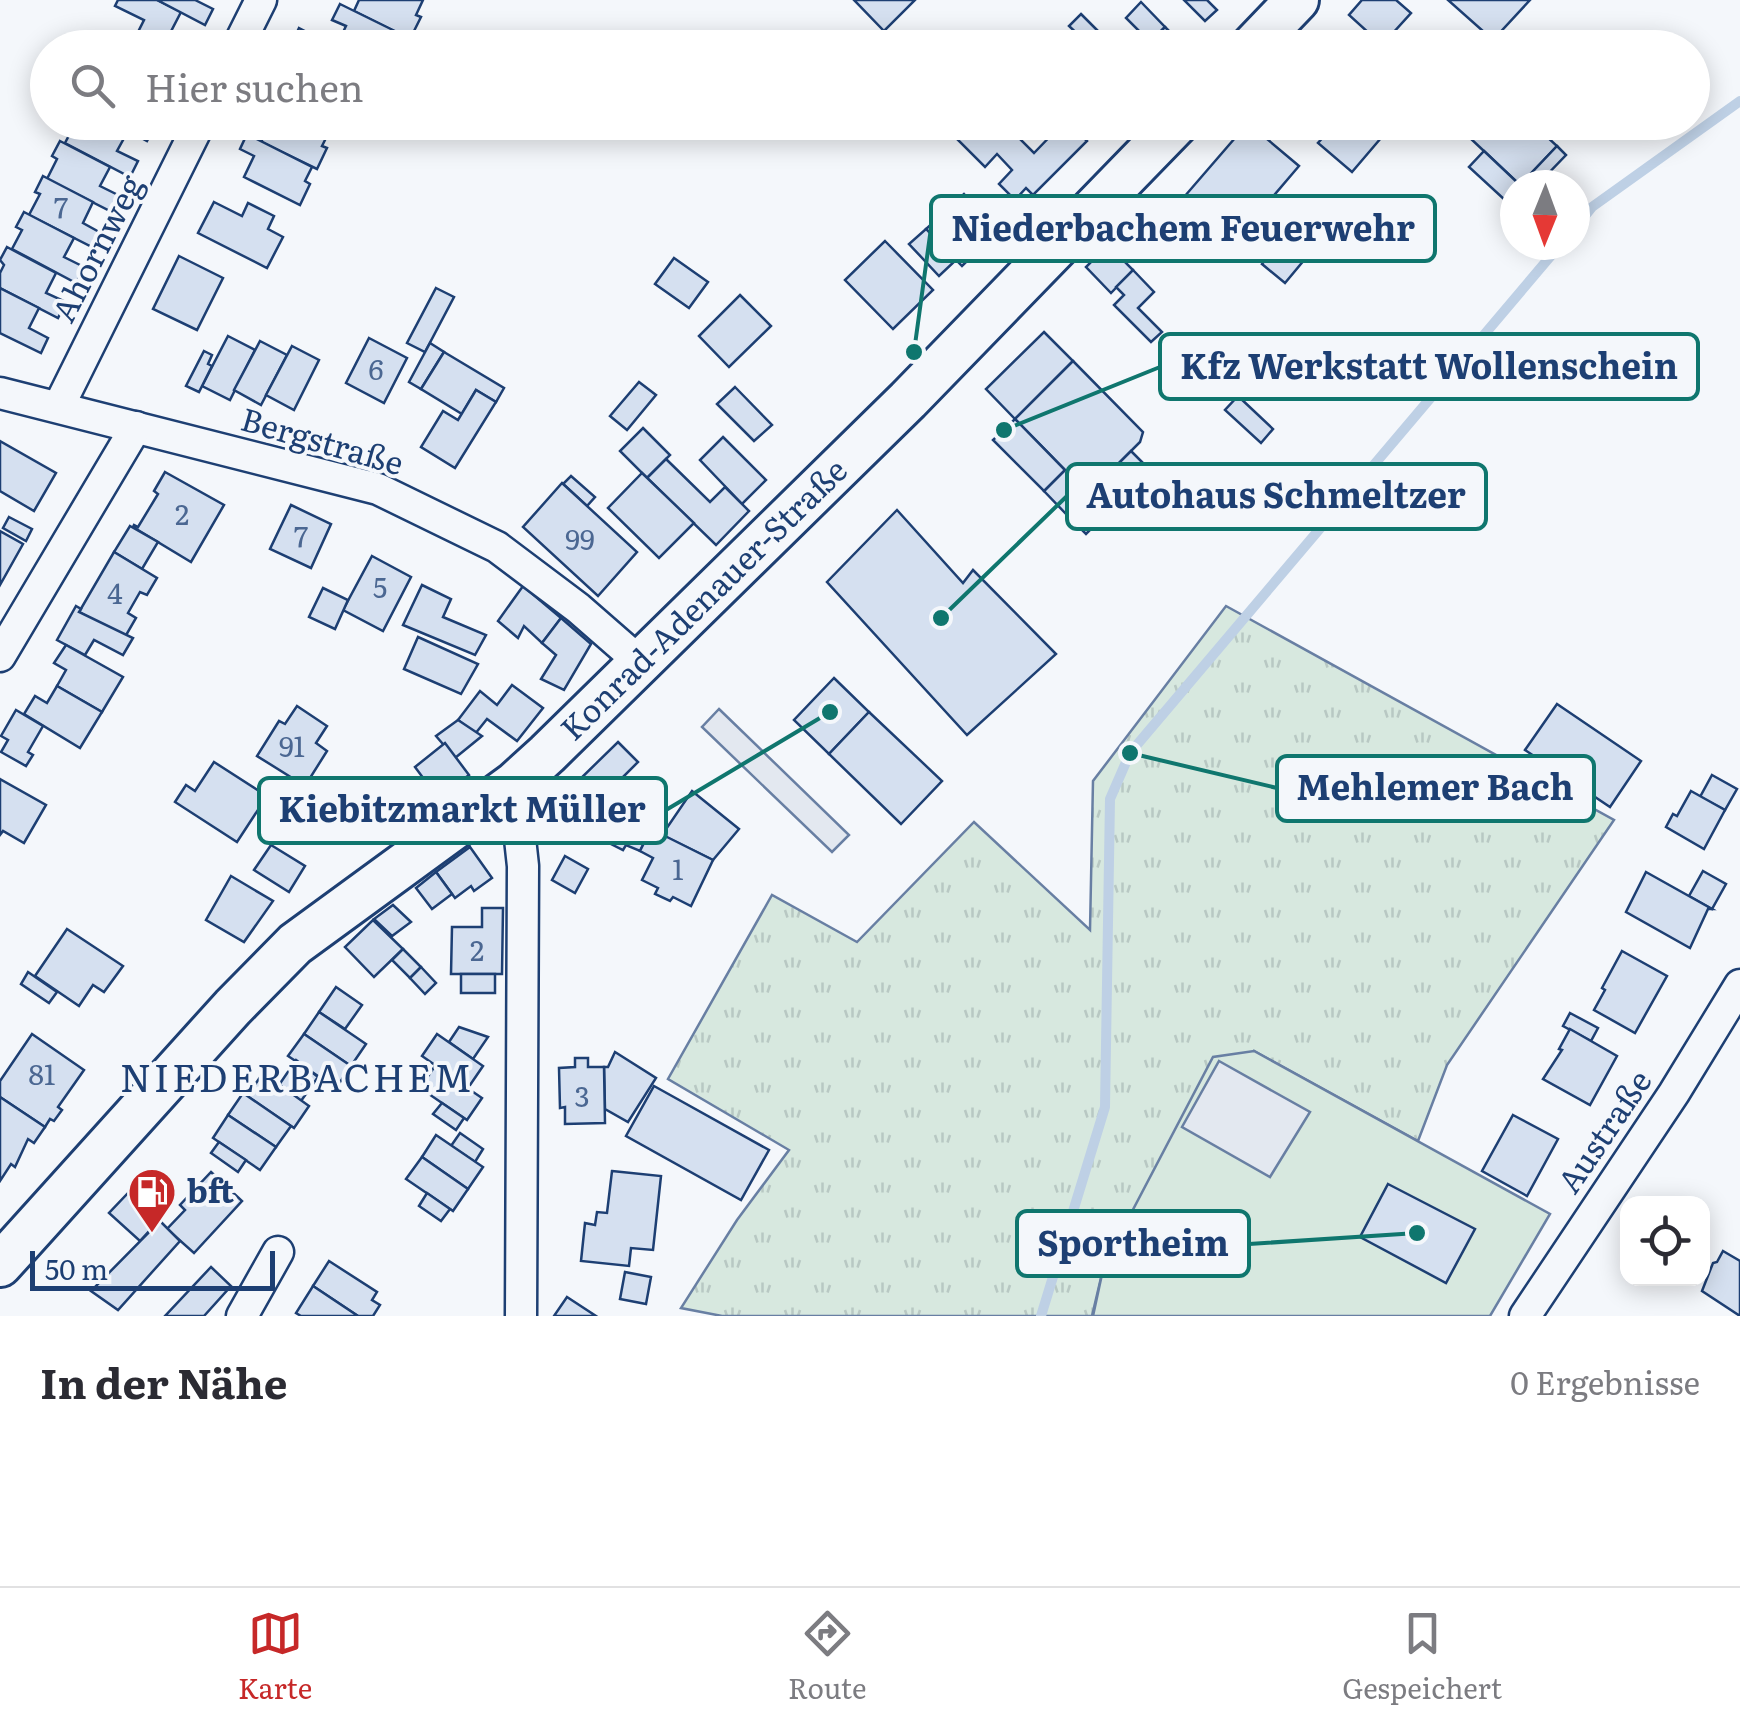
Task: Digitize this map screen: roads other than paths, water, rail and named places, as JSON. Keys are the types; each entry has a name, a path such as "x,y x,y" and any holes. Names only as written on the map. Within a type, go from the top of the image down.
{"main road":[{"path":"1268,30 1297,0"},
{"name":"Konrad-Adenauer-Straße","path":"0,1265 295,944 514,784 908,400 1161,140"}],"street":[{"path":"247,30 261,0"},
{"name":"Ahornweg","path":"58,406 191,140"},
{"name":"Bergstraße","path":"0,393 378,489 498,547 578,608 641,663"},
{"path":"0,656 136,426"},
{"path":"514,784 523,866 520,1316"},
{"name":"Austraße","path":"1525,1316 1674,1093 1740,985"},
{"path":"242,1316 278,1252"}],"waterway":[{"path":"1710,122 1740,101"},
{"path":"1590,209 1686,140"},
{"path":"1041,1316 1105,1107 1110,799 1130,753 1547,260"}],"place":[{"name":"Niederbachem Feuerwehr","path":"914,352"},
{"name":"Kfz Werkstatt Wollenschein","path":"1004,430"},
{"name":"Autohaus Schmeltzer","path":"941,618"},
{"name":"Kiebitzmarkt Müller","path":"830,712"},
{"name":"Mehlemer Bach","path":"1130,753"},
{"name":"Sportheim","path":"1417,1233"},
{"name":"bft","path":"152,1234"}],"district":[{"name":"NIEDERBACHEM","path":"297,1079"}]}
